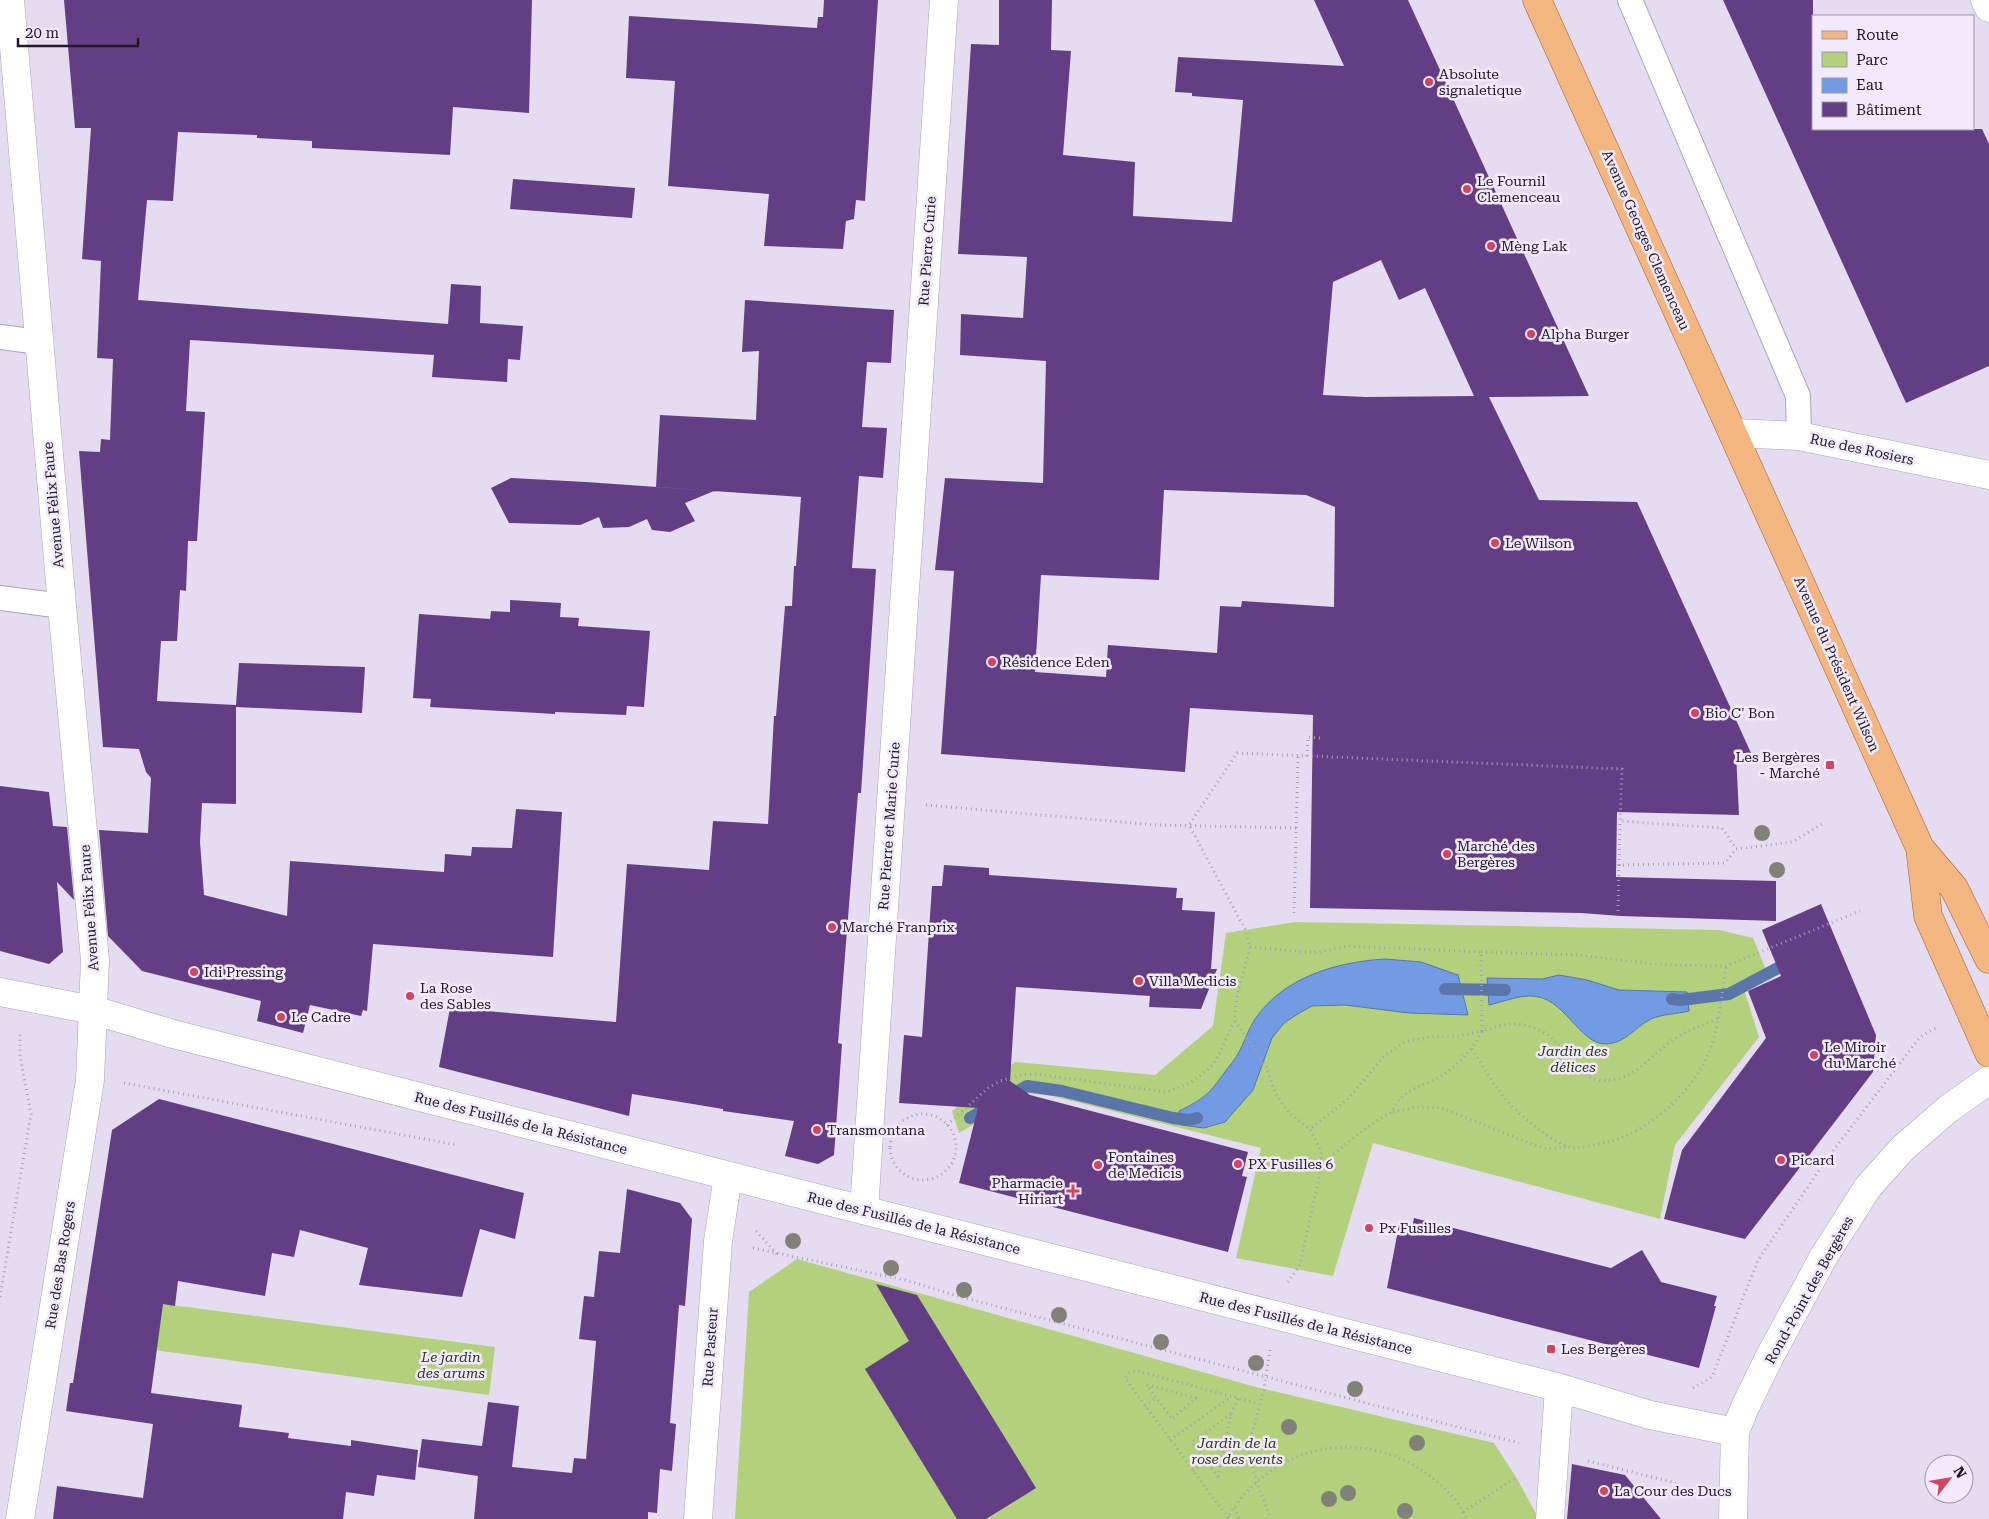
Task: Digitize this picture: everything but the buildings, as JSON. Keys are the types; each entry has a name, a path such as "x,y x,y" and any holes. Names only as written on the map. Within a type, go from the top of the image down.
{"main road":[{"name":"Avenue Georges Clemenceau","path":"1538,0 1754,480"},
{"name":"Avenue du Président Wilson","path":"1754,480 1920,848 1954,888 1989,959"},
{"name":"Avenue du Président Wilson","path":"1920,848 1928,916 1989,1053"}],"street":[{"name":"Avenue Félix Faure","path":"10,0 62,606 95,960 93,1010"},
{"name":"Rue Pierre Curie","path":"911,502 944,0"},
{"path":"1985,0 1989,8"},
{"name":"Rue des Rosiers","path":"1734,433 1799,436 1989,475"},
{"name":"Rue Pierre et Marie Curie","path":"864,1210 911,502"},
{"name":"Rue des Fusillés de la Résistance","path":"0,992 93,1010 182,1037 1559,1388 1650,1415 1736,1432"},
{"name":"Rue des Bas Rogers","path":"20,1519 90,1080 93,1010"},
{"name":"Rond-Point des Bergères","path":"1732,1519 1736,1432 1745,1407 1824,1256 1868,1187 1903,1148 1948,1110 1989,1080"},
{"name":"Rue Pasteur","path":"698,1519 718,1240 728,1176"},
{"path":"1550,1519 1559,1388"}],"lane":[{"path":"1630,0 1798,396 1799,436"},
{"path":"0,337 39,342"},
{"path":"0,598 62,606"}],"path":[{"path":"1307,756 1308,737 1320,738"},
{"path":"1189,825 1237,754 1622,769 1618,911"},
{"path":"1294,913 1298,756"},
{"path":"891,801 1157,826 1296,828"},
{"path":"1620,821 1722,828 1736,849"},
{"path":"1620,865 1725,863 1736,849 1792,842 1822,824"},
{"path":"947,1125 988,1088 1010,1077 1035,1074 1167,1092 1190,1084 1210,1068 1219,1055 1234,1021 1237,996 1250,947 1246,931 1189,825"},
{"path":"1250,947 1304,952 1318,952 1348,946 1576,955 1664,965 1726,966 1860,910"},
{"path":"1392,1112 1396,1102 1409,1090 1446,1073 1472,1049 1482,1031 1481,952"},
{"path":"1322,1164 1376,1121 1392,1112 1416,1107 1442,1108 1548,1149 1576,1148 1612,1141 1629,1135 1647,1126 1666,1109 1692,1080 1706,1059 1719,1018 1726,966"},
{"path":"1310,1129 1347,1100 1384,1056 1405,1042 1428,1037 1460,1036 1515,1024 1537,1029 1549,1036 1586,1076 1608,1081 1623,1078 1636,1071 1672,1040 1689,1030 1719,1018"},
{"path":"1234,1021 1266,1066 1275,1093 1289,1113 1310,1129 1321,1152 1322,1164 1300,1265 1287,1285"},
{"path":"1690,1390 1712,1377 1758,1260 1824,1164 1920,1037 1936,1028"},
{"path":"0,1296 31,1114 20,1056 20,1030"},
{"path":"1472,1049 1512,1106 1542,1131 1568,1147"},
{"path":"119,1082 458,1145"},
{"path":"923,1114 933,1115 947,1125 955,1139 956,1150 953,1161 947,1170 938,1177 916,1180 906,1176 898,1169 892,1160 890,1139 895,1128 902,1121 912,1115 923,1114"},
{"path":"778,1254 906,1280 961,1298 1496,1437"},
{"path":"1270,1348 1267,1376 1248,1449 1256,1481 1271,1519"},
{"path":"1259,1404 1138,1371 1130,1372 1125,1378 1228,1518 1234,1507 1256,1481 1292,1458 1332,1447 1374,1449 1413,1464 1447,1489 1464,1512 1466,1519"},
{"path":"1147,1385 1196,1398 1172,1419 1156,1398 1147,1385"},
{"path":"1170,1440 1231,1396"},
{"path":"1145,1406 1156,1398"},
{"path":"1231,1414 1192,1442 1218,1477 1231,1414 1238,1398"},
{"path":"1464,1512 1554,1452"},
{"path":"1194,1471 1206,1461"},
{"path":"1234,1507 1240,1519"}],"green space":[{"name":"Jardin des délices","path":"1296,922 1719,930 1753,938 1769,977 1744,989 1759,1037 1675,1145 1660,1219 1373,1143 1333,1276 1236,1258 1261,1148 1052,1096 1027,1093 959,1133 952,1111 1015,1062 1155,1075 1213,1026 1226,933"},
{"name":"Jardin de la rose des vents","path":"797,1259 1256,1387 1494,1443 1516,1477 1539,1519 735,1519 749,1292"},
{"name":"Le jardin des arums","path":"87,1294 495,1347 489,1395 80,1340"}],"water":[{"path":"1385,959 1421,962 1458,975 1468,1015 1409,1013 1345,1005 1312,1006 1284,1023 1272,1038 1253,1090 1225,1122 1204,1128 1181,1125 1179,1111 1202,1098 1211,1089 1238,1054 1255,1019 1267,1004 1281,992 1312,974 1330,968"},
{"path":"1559,975 1587,980 1619,990 1687,992 1689,1011 1651,1019 1624,1038 1605,1044 1595,1042 1578,1028 1562,1010 1542,998 1525,996 1489,1005 1487,978 1542,979"}],"waterway":[{"path":"1672,999 1681,1000 1729,994 1791,961"},
{"path":"1445,989 1505,990"},
{"path":"970,1118 1027,1086 1062,1091 1173,1118 1188,1120 1197,1118"}],"place":[{"name":"Absolute signaletique","path":"1429,82"},
{"name":"Le Fournil Clemenceau","path":"1467,189"},
{"name":"Mèng Lak","path":"1491,246"},
{"name":"Alpha Burger","path":"1531,334"},
{"name":"Le Wilson","path":"1495,543"},
{"name":"Résidence Eden","path":"992,662"},
{"name":"Bio C' Bon","path":"1695,713"},
{"name":"Les Bergères - Marché","path":"1830,765"},
{"name":"Marché des Bergères","path":"1447,854"},
{"name":"Marché Franprix","path":"832,927"},
{"name":"Idi Pressing","path":"194,972"},
{"name":"Villa Medicis","path":"1139,981"},
{"name":"La Rose des Sables","path":"410,996"},
{"name":"Le Cadre","path":"281,1017"},
{"name":"Le Miroir du Marché","path":"1814,1055"},
{"name":"Transmontana","path":"817,1130"},
{"name":"Picard","path":"1781,1160"},
{"name":"PX Fusilles 6","path":"1238,1164"},
{"name":"Fontaines de Medicis","path":"1098,1165"},
{"name":"Pharmacie Hiriart","path":"1073,1191"},
{"name":"Px Fusilles","path":"1369,1228"},
{"name":"Les Bergères","path":"1551,1349"},
{"name":"La Cour des Ducs","path":"1604,1491"}]}
